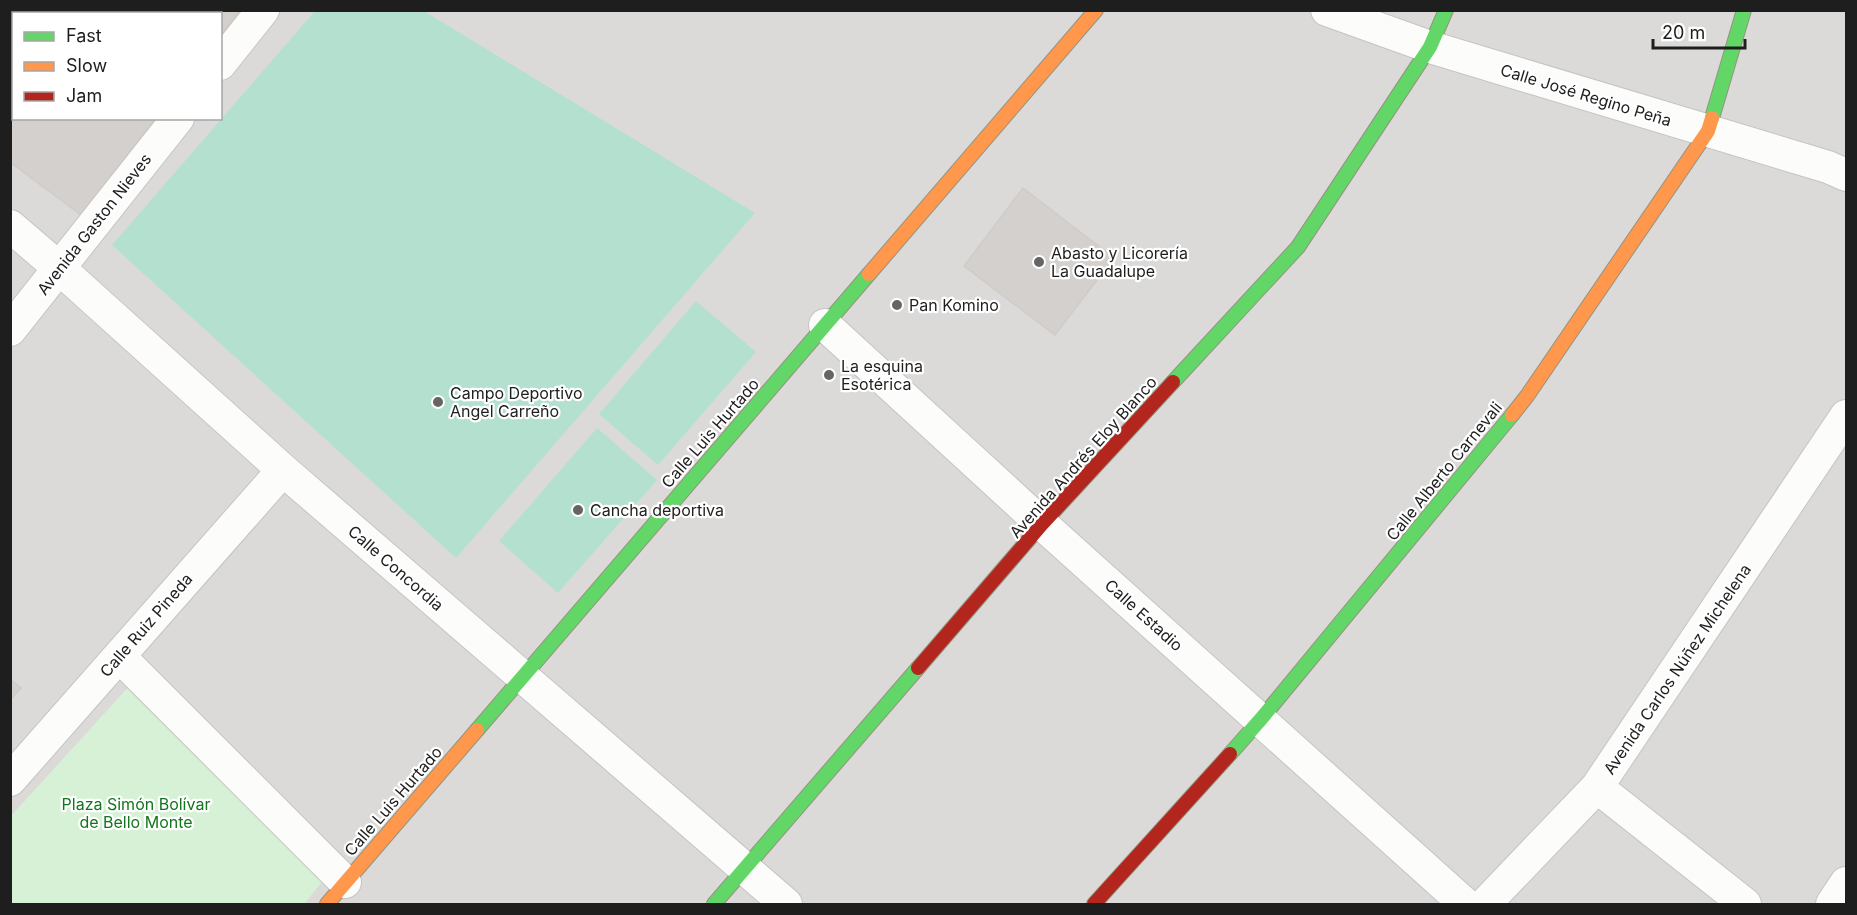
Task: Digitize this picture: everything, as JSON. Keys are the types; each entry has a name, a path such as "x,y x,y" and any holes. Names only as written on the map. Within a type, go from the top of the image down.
{"street":[{"path":"222,61 263,10"},
{"name":"Calle Luis Hurtado","path":"336,893 1096,10"},
{"name":"Calle José Regino Peña","path":"1327,10 1430,47 1828,167 1846,175"},
{"name":"Avenida Andrés Eloy Blanco","path":"714,904 1042,525 1298,247 1430,47 1446,10"},
{"name":"Calle Alberto Carnevali","path":"1094,904 1261,719 1527,396 1708,131 1744,10"},
{"name":"Avenida Gaston Nieves","path":"10,330 176,120"},
{"name":"Calle Concordia","path":"10,226 283,470 786,904"},
{"name":"Calle Estadio","path":"825,325 1042,525 1465,904"},
{"name":"Avenida Carlos Núñez Michelena","path":"1485,904 1597,787 1846,416"},
{"name":"Calle Ruiz Pineda","path":"10,780 283,470"},
{"path":"119,656 336,893"},
{"path":"1597,787 1745,904"},
{"path":"1832,904 1846,883"}],"shaded area":[{"path":"11,11 1846,11 1846,904 11,904"}],"green space":[{"name":"Campo Deportivo Angel Carreño","path":"315,11 424,11 755,213 456,558 112,245"},
{"name":"Cancha deportiva","path":"696,301 756,352 658,465 599,414"},
{"name":"Cancha deportiva","path":"597,428 657,480 558,593 499,541"},
{"name":"Plaza Simón Bolívar de Bello Monte","path":"133,682 327,876 304,904 11,904 10,817"}],"building":[{"path":"10,10 240,10 222,33 222,12 12,12 12,120 154,120 81,215 10,162"},
{"name":"Abasto y Licorería La Guadalupe","path":"1023,188 1114,258 1055,335 964,266"},
{"path":"10,679 21,688 10,700"}],"traffic: fast":[{"path":"1173,382 1298,247 1430,47 1446,10"},
{"path":"1712,118 1744,10"},
{"path":"477,730 869,274"},
{"path":"1230,754 1512,415"},
{"path":"714,904 918,668"}],"traffic: slow":[{"path":"869,274 1096,10"},
{"path":"1512,415 1708,131 1712,118"},
{"path":"327,904 477,730"}],"traffic: jam":[{"path":"918,668 1042,524 1173,382"},
{"path":"1094,904 1230,754"}],"place":[{"name":"Abasto y Licorería La Guadalupe","path":"1039,262"},
{"name":"Pan Komino","path":"897,305"},
{"name":"La esquina Esotérica","path":"829,375"},
{"name":"Campo Deportivo Angel Carreño","path":"438,402"},
{"name":"Cancha deportiva","path":"578,510"}]}
